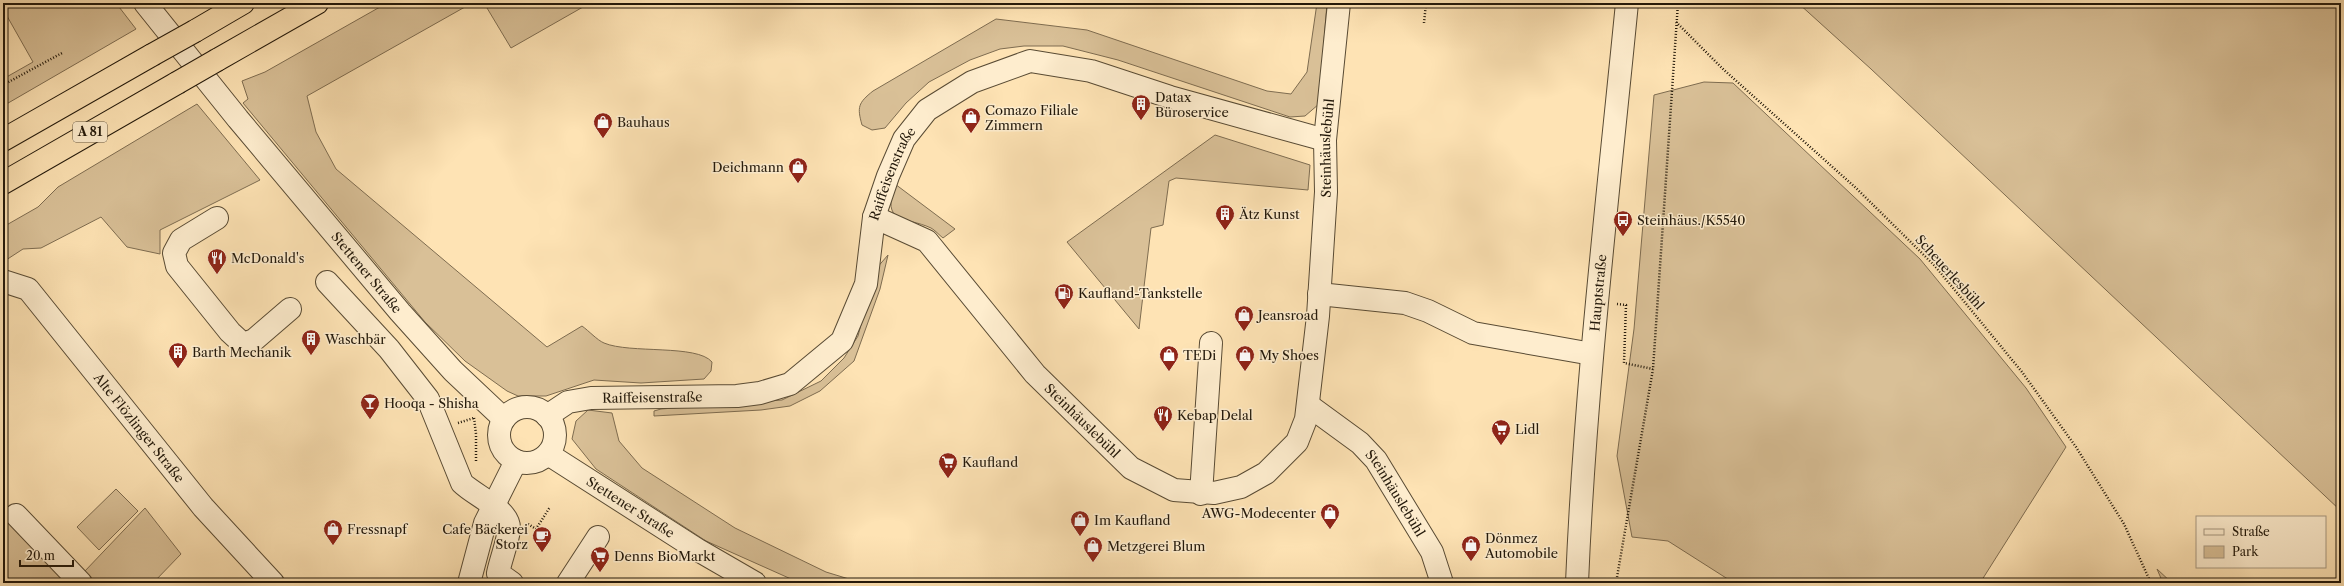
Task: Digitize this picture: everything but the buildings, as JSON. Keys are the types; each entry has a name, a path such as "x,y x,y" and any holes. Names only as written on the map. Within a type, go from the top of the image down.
{"highway":[{"name":"A 81","path":"3,140 243,3"},
{"name":"A 81","path":"3,183 317,3"}],"street":[{"name":"Stettener Straße","path":"145,3 238,119 400,312 453,371 504,419"},
{"name":"Steinhäuslebühl","path":"874,217 927,241 1035,374 1131,468 1174,490 1201,494 1241,487 1266,473 1297,442 1306,419 1319,294 1326,192 1325,140 1339,3"},
{"name":"Hauptstraße","path":"1577,583 1580,503 1592,354 1627,3"},
{"name":"Raiffeisenstraße","path":"547,416 568,402 591,398 737,396 760,393 790,384 845,337 866,284 874,217 888,176 904,138 927,110 972,82 1030,61 1091,71 1170,97 1325,140"},
{"path":"217,218 181,240 174,253 177,266 230,332 243,344 254,340 290,309"},
{"name":"Alte Flözlinger Straße","path":"3,281 28,289 203,507 273,583"},
{"path":"327,282 389,349 428,399 462,483 471,492 493,506 508,519 509,529 498,573 512,583"},
{"path":"1319,294 1405,303 1473,333 1592,354"},
{"path":"1201,494 1211,343"},
{"name":"Steinhäuslebühl","path":"1308,404 1360,443 1376,460 1432,552 1442,583"},
{"path":"525,408 539,410 547,416 553,426 555,439 548,454 534,463 516,461 504,451 500,443 501,427 504,419 511,412 525,408"},
{"name":"Stettener Straße","path":"548,454 698,550 755,583"},
{"path":"469,583 485,523 516,461"},
{"path":"16,515 81,583"},
{"path":"568,583 598,537"}],"path":[{"path":"1424,23 1426,3"},
{"path":"1616,583 1653,369 1678,3"},
{"name":"Scheuerlesbühl","path":"1676,22 1724,70 1857,189 1935,266 2022,372 2076,447 2124,524 2151,583"},
{"path":"3,86 62,53"},
{"path":"1597,300 1626,305 1624,363 1653,369"},
{"path":"522,520 536,529 550,507"}],"green space":[{"path":"3,3 116,3 136,29 3,106 3,79 33,62 3,9"},
{"path":"387,3 472,3 307,96 316,132 336,169 547,347 582,326 601,342 615,346 678,351 704,356 712,362 711,371 704,379 641,383 594,380 546,396 518,396 507,391 465,361 425,322 243,103 248,99 242,81 265,72"},
{"path":"484,3 590,3 511,48"},
{"path":"1317,3 1327,3 1319,104 1305,116 1290,117 1118,60 1063,46 1024,46 1000,49 970,60 929,82 906,103 885,128 872,130 862,125 859,109 864,99 873,91 996,19 1087,30 1267,91 1291,94 1307,72"},
{"path":"1798,3 2341,3 2341,511 1871,69"},
{"path":"1704,82 1733,83 1920,259 2026,388 2066,447 1980,583 1734,583 1668,541 1632,537 1617,456 1634,329 1654,95"},
{"path":"197,104 260,180 160,230 160,254 127,247 101,217 41,248 23,249 3,262 3,227 38,207 58,187"},
{"path":"1215,135 1310,165 1308,190 1176,178 1169,181 1163,225 1151,228 1139,329 1067,242"},
{"path":"895,184 955,229 943,238 931,228 898,217 893,213 891,206 891,197"},
{"path":"888,255 880,289 854,361 820,391 790,406 761,410 654,416 654,411 661,409 782,400 821,381 844,358 858,336 875,270"},
{"path":"588,410 612,413 619,441 642,468 735,528 826,572 862,583 800,583 706,541 596,469 572,439 576,421"},
{"path":"116,489 138,511 99,550 77,527"},
{"path":"145,508 181,554 153,583 94,583 84,572"},
{"path":"8,516 71,583 3,583 3,519"},
{"path":"2157,569 2172,583 2163,583"}],"place":[{"name":"Datax Büroservice","path":"1141,121"},
{"name":"Comazo Filiale Zimmern","path":"971,134"},
{"name":"Bauhaus","path":"603,139"},
{"name":"Deichmann","path":"798,184"},
{"name":"Ätz Kunst","path":"1225,231"},
{"name":"Steinhäus./K5540","path":"1623,237"},
{"name":"McDonald's","path":"217,275"},
{"name":"Kaufland-Tankstelle","path":"1064,310"},
{"name":"Jeansroad","path":"1244,332"},
{"name":"Waschbär","path":"311,356"},
{"name":"Barth Mechanik","path":"178,369"},
{"name":"TEDi","path":"1169,372"},
{"name":"My Shoes","path":"1245,372"},
{"name":"Hooqa - Shisha","path":"370,420"},
{"name":"Kebap Delal","path":"1163,432"},
{"name":"Lidl","path":"1501,446"},
{"name":"Kaufland","path":"948,479"},
{"name":"AWG-Modecenter","path":"1330,530"},
{"name":"Im Kaufland","path":"1080,537"},
{"name":"Fressnapf","path":"333,546"},
{"name":"Cafe Bäckerei Storz","path":"542,553"},
{"name":"Dönmez Automobile","path":"1471,562"},
{"name":"Metzgerei Blum","path":"1093,563"},
{"name":"Denns BioMarkt","path":"600,573"}]}
